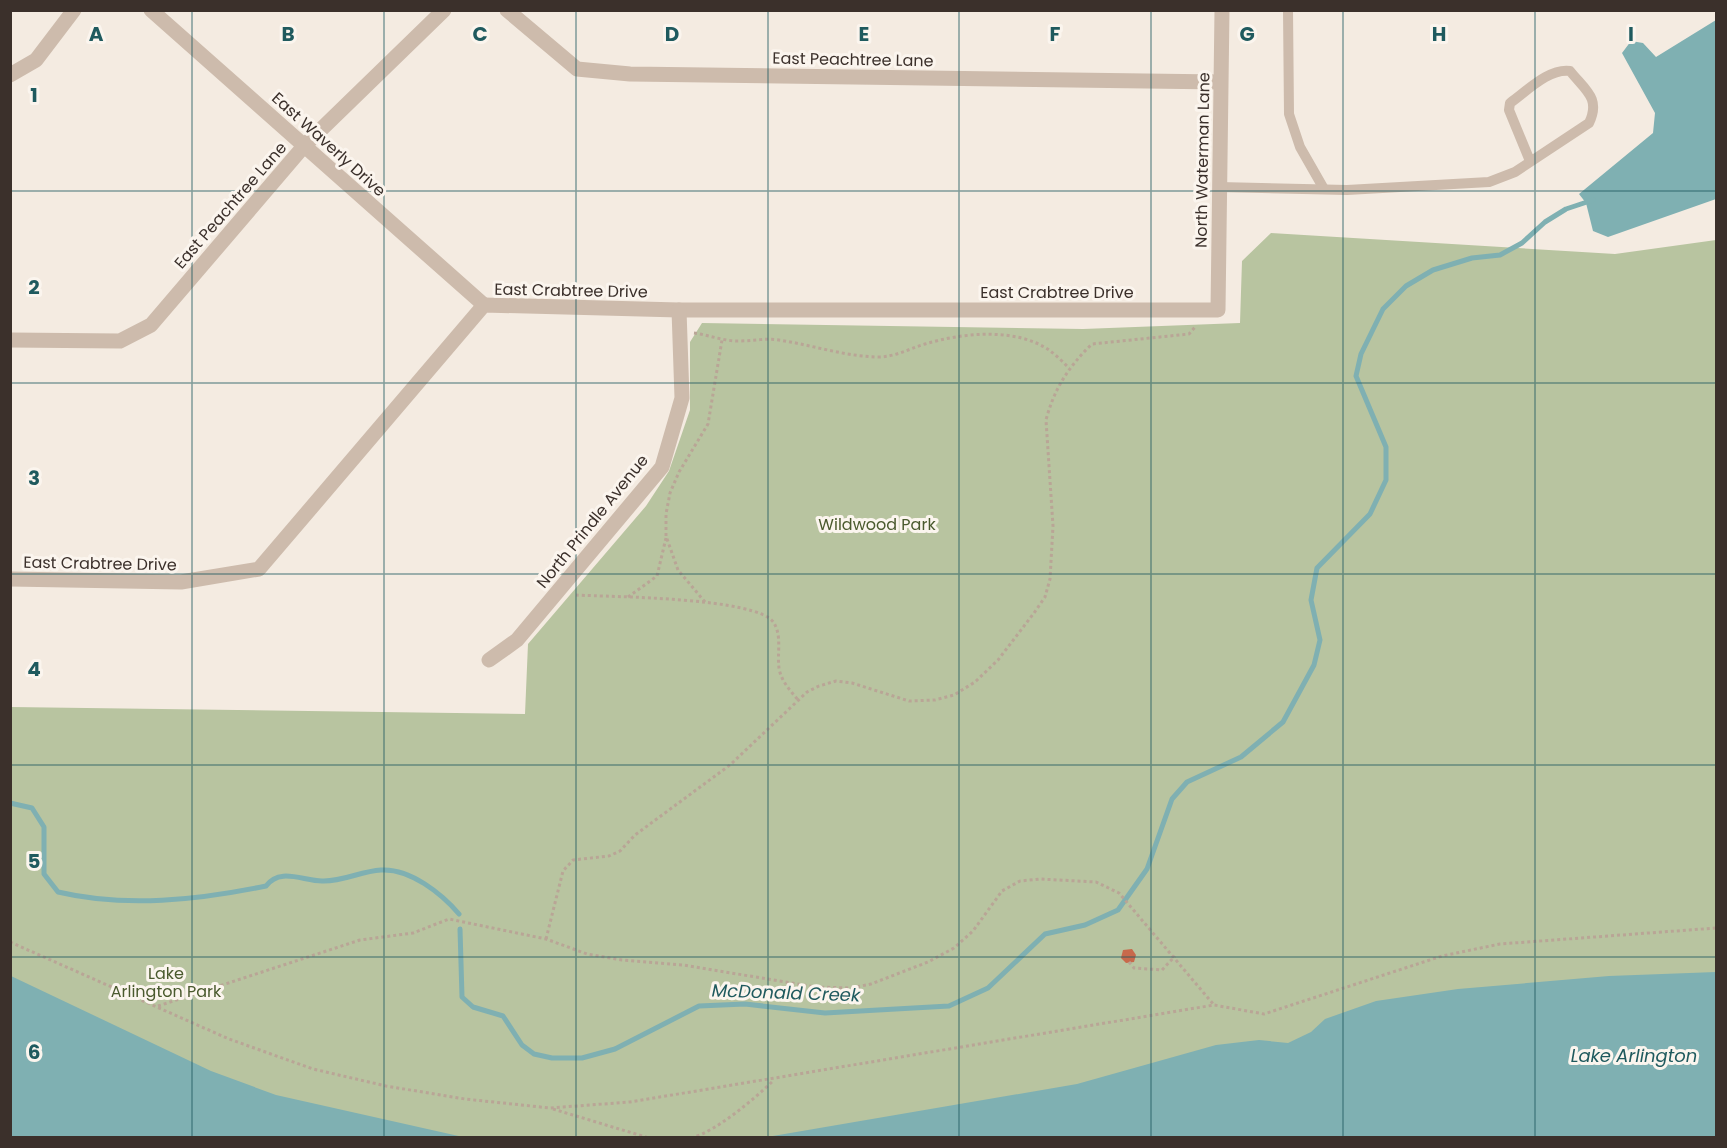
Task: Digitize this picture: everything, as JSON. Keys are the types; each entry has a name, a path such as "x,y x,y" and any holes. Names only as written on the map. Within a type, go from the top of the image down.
{"street":[{"path":"10,75 36,60 74,10"},
{"name":"East Waverly Drive","path":"151,10 483,305"},
{"name":"East Peachtree Lane","path":"10,340 120,341 151,325 304,146 444,10"},
{"name":"East Peachtree Lane","path":"507,10 577,69 630,74 1220,82"},
{"name":"North Waterman Lane","path":"1218,310 1222,10"},
{"name":"East Crabtree Drive","path":"10,579 181,582 259,569 483,305 679,310 1218,310"},
{"name":"North Prindle Avenue","path":"489,660 517,640 662,467 682,399 679,310"}],"lane":[{"path":"1288,10 1289,114 1300,147 1324,189"},
{"path":"1219,187 1324,189 1489,182 1515,172 1589,123 1595,111 1594,101 1570,71 1561,70 1551,74 1510,103 1509,110 1530,161"}],"path":[{"path":"546,939 563,871 573,860 609,856 620,851 635,835 730,765 807,692 836,681 866,687 909,701 935,700 954,695 975,682 999,660 1046,597 1050,579 1053,526 1046,420 1051,400 1069,368 1092,344 1189,334 1195,327"},
{"path":"680,330 722,340 776,339 843,355 880,357 903,354 923,344 955,338 981,335 1011,337 1031,340 1050,350 1069,368"},
{"path":"627,598 657,576 666,536 666,514 670,493 679,472 708,424 722,340"},
{"path":"666,536 678,570 705,602"},
{"path":"556,593 705,602 755,610 772,620 778,630 780,670 784,682 798,700"},
{"path":"156,1006 360,940 413,933 449,919 546,939 587,954 622,960 683,965 816,987 851,988 870,984 928,962 954,948 973,931 1002,891 1020,881 1040,879 1096,882 1119,893 1175,956 1214,1005"},
{"path":"10,942 229,1039 313,1070 386,1086 465,1099 550,1108 630,1102 1214,1005 1264,1014 1442,956 1500,945 1716,927"},
{"path":"1129,963 1134,969 1162,970 1175,956"},
{"path":"691,1137 700,1135 759,1095 774,1079"},
{"path":"550,1108 579,1119 649,1137"}],"green space":[{"path":"1271,233 1615,254 1716,240 1716,1137 11,1138 11,707 525,714 528,644 646,506 669,471 690,410 690,342 702,323 1083,329 1240,323 1242,261"}],"water":[{"path":"1716,20 1716,199 1608,237 1593,231 1586,203 1579,194 1653,133 1655,113 1622,53 1631,41 1643,43 1656,57"},
{"name":"Lake Arlington","path":"1716,972 1716,1137 767,1137 1077,1084 1216,1045 1259,1040 1288,1043 1311,1032 1325,1019 1376,1001 1458,989 1609,976"},
{"path":"11,976 211,1071 276,1095 463,1137 11,1137"}],"building":[{"path":"1132,949 1136,955 1134,962 1126,963 1121,958 1123,950"}],"waterway":[{"name":"McDonald Creek","path":"460,929 462,997 473,1007 503,1016 522,1045 534,1054 552,1058 582,1058 615,1049 699,1006 745,1004 825,1013 949,1006 988,988 1045,934 1085,925 1118,910 1147,869 1172,799 1187,782 1241,757 1283,722 1314,665 1320,640 1311,600 1317,568 1370,514 1386,480 1386,447 1356,376 1361,354 1383,309 1406,286 1433,270 1472,258 1500,255 1522,243 1545,222 1566,209 1593,200"},
{"name":"McDonald Creek","path":"10,803 32,808 44,827 44,874 58,892 110,900 162,900 214,895 266,886 272,880 285,876 329,881 374,871 392,870 424,884 444,898 459,914"}],"park label":[{"name":"Wildwood Park","path":"877,524"},
{"name":"Lake Arlington Park","path":"166,982"}]}
